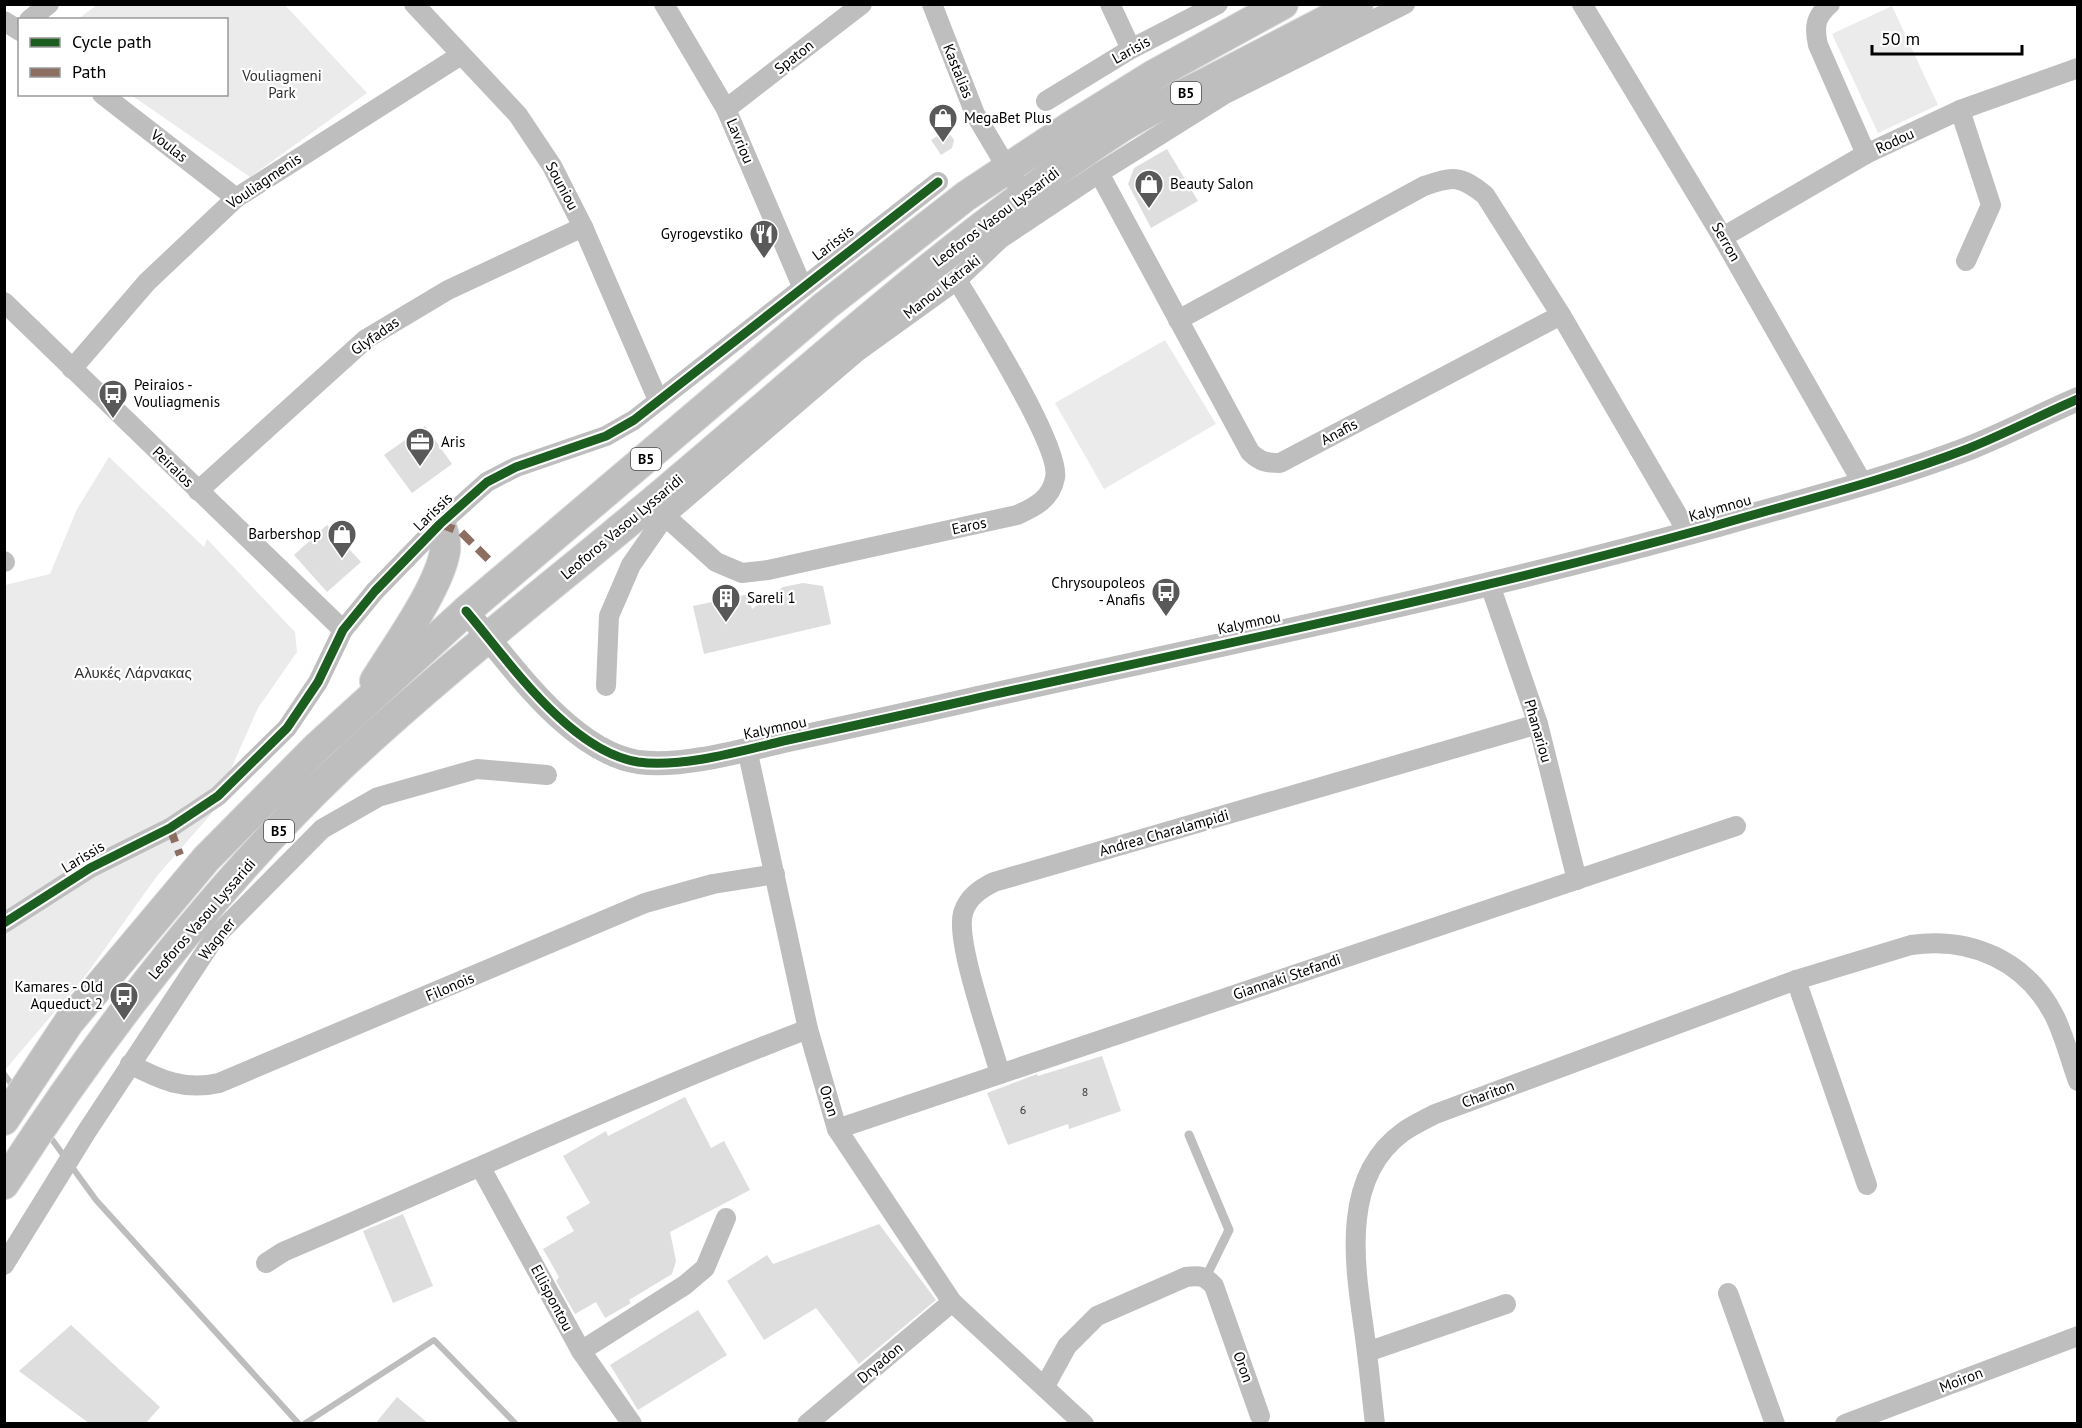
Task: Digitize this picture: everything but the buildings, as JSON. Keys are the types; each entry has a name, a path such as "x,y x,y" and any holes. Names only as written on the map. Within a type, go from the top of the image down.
{"main road":[{"name":"Leoforos Vasou Lyssaridi","path":"4,1120 69,1022 206,859 356,711 466,611 825,306 1005,169 1152,76 1283,4"},
{"name":"Leoforos Vasou Lyssaridi","path":"5,1183 97,1050 156,972 249,863 340,768 489,637 667,490 845,336 1023,195 1129,122 1358,4"},
{"path":"356,711 438,574 445,550 445,537 440,524"}],"street":[{"path":"29,18 49,4"},
{"name":"Souniou","path":"414,4 518,115 552,166 583,227 658,400"},
{"name":"Lavriou","path":"664,4 726,109 802,286"},
{"name":"Spaton","path":"726,109 861,4"},
{"name":"Kastalias","path":"932,4 975,114 1005,169 1023,195"},
{"path":"1110,4 1131,50"},
{"name":"Larisis","path":"1046,101 1131,50 1218,4"},
{"name":"Manou Katraki","path":"606,686 609,616 631,565 665,516 857,352 957,280 1000,239 1099,173 1225,94 1405,4"},
{"name":"Serron","path":"1582,4 1723,237 1863,484"},
{"path":"1830,4 1820,12 1815,27 1818,45 1866,154"},
{"name":"Vouliagmenis","path":"72,369 147,282 236,198 461,55"},
{"name":"Rodou","path":"1723,237 1866,154 1960,110 2078,68"},
{"name":"Voulas","path":"105,96 236,198"},
{"path":"1960,110 1991,205 1966,261"},
{"name":"Anafis","path":"1099,173 1250,452 1257,460 1280,463 1561,315"},
{"path":"1178,320 1424,186 1449,177 1468,181 1485,195 1561,315 1688,533"},
{"name":"Larissis","path":"4,923 90,868 170,828 218,796 287,728 318,682 343,630 375,591 440,524 487,482 516,467 606,436 634,420 802,286 938,182"},
{"name":"Glyfadas","path":"198,491 366,339 448,290 583,227"},
{"name":"Earos","path":"665,516 716,562 742,573 768,570 1006,518 1037,506 1049,493 1056,476 1050,453 1032,409 957,280"},
{"name":"Peiraios","path":"4,302 343,630"},
{"name":"Kalymnou","path":"466,611 538,695 568,725 616,756 640,762 681,761 747,749 1490,585 1863,484 1968,448 2078,399"},
{"name":"Phanariou","path":"1490,585 1538,724 1577,880"},
{"name":"Andrea Charalampidi","path":"1000,1074 962,943 963,912 969,900 979,889 994,882 1538,724"},
{"name":"Oron","path":"747,749 808,1029 837,1129 952,1302 1084,1424"},
{"name":"Wagner","path":"4,1265 130,1064 215,937 322,829 378,797 477,769 547,775"},
{"name":"Giannaki Stefandi","path":"837,1129 1736,826"},
{"name":"Filonois","path":"130,1064 176,1084 190,1087 219,1083 645,903 713,884 775,874"},
{"name":"Chariton","path":"1375,1424 1356,1270 1355,1231 1359,1208 1371,1172 1389,1145 1402,1133 1435,1114 1796,980 1927,942 1948,943 1988,952 2022,973 2046,1000 2078,1081"},
{"path":"1796,980 1867,1185"},
{"path":"266,1263 283,1252 482,1168 680,1078 808,1029"},
{"name":"Ellispontou","path":"482,1168 581,1351 632,1424"},
{"path":"581,1351 685,1285 705,1268 726,1218"},
{"path":"1045,1386 1066,1346 1097,1316 1186,1277 1197,1275 1206,1277"},
{"name":"Oron","path":"1206,1277 1214,1286 1260,1416"},
{"path":"1728,1293 1775,1424"},
{"name":"Dryadon","path":"807,1424 952,1302"},
{"path":"1367,1352 1506,1304"},
{"name":"Moiron","path":"1845,1424 2078,1336"}],"lane":[{"path":"1189,1135 1229,1230 1206,1277"}],"green space":[{"name":"Vouliagmeni Park","path":"97,5 285,5 367,93 250,177 132,96 228,96 228,18 79,18"},
{"path":"1892,6 1938,105 1878,133 1832,34"},
{"path":"1165,340 1216,424 1104,489 1055,403"},
{"name":"Αλυκές Λάρνακας","path":"109,457 204,547 207,539 295,632 297,652 258,708 211,814 157,876 86,975 5,1070 5,585 50,574 77,509"}],"waterway":[{"path":"4,1074 15,1089"},
{"path":"48,1134 96,1200 299,1424"},
{"path":"304,1424 434,1340 516,1424"}],"marked path":[{"path":"440,524 461,532 493,564"},
{"path":"170,828 180,855"}],"cycle path":[{"path":"4,923 90,868 170,828 218,796 287,728 318,682 343,630 375,591 440,524 487,482 516,467 606,436 634,420 938,182"},
{"path":"466,611 542,701 588,741 613,754 638,762 692,761 1346,617 1620,551 1807,500 1936,461 2078,399"}],"place":[{"name":"MegaBet Plus","path":"943,144"},
{"name":"Beauty Salon","path":"1149,210"},
{"name":"Gyrogevstiko","path":"764,260"},
{"name":"Peiraios - Vouliagmenis","path":"113,420"},
{"name":"Aris","path":"420,468"},
{"name":"Barbershop","path":"342,560"},
{"name":"Chrysoupoleos - Anafis","path":"1166,618"},
{"name":"Sareli 1","path":"726,624"},
{"name":"Kamares - Old Aqueduct 2","path":"124,1022"}]}
